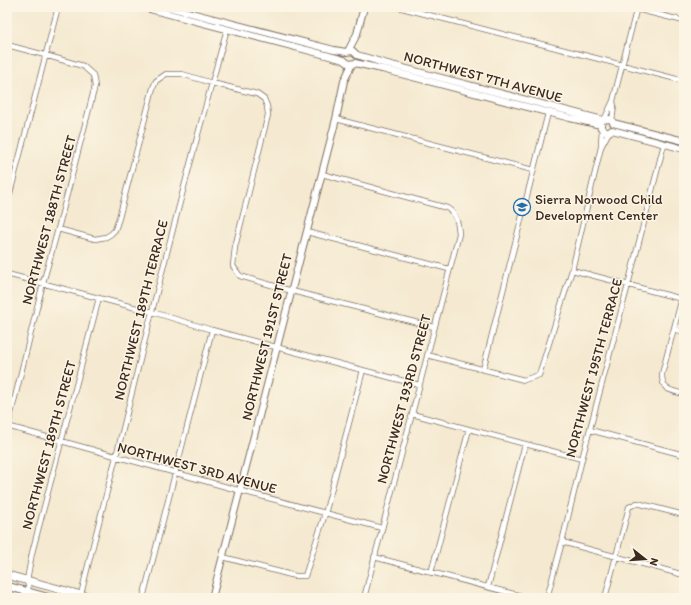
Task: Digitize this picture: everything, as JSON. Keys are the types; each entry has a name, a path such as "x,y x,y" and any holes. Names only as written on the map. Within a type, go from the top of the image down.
{"main road":[{"path":"7,575 82,597 92,598"},
{"path":"7,586 29,595 50,598"}],"street":[{"path":"7,205 58,7"},
{"name":"NORTHWEST 7TH AVENUE","path":"142,7 322,54 349,63 382,69 548,113 603,124"},
{"path":"168,7 275,35 347,52 352,51 356,54"},
{"path":"357,34 344,56 349,63 357,61 357,34 364,7"},
{"path":"398,7 684,81"},
{"path":"427,356 524,380 539,375 572,270 601,147 603,124 613,101 637,8 684,21"},
{"name":"NORTHWEST 189TH TERRACE","path":"82,597 88,564 152,312 227,29"},
{"path":"7,45 45,55"},
{"name":"NORTHWEST 7TH AVENUE","path":"356,54 603,124"},
{"name":"NORTHWEST 188TH STREET","path":"7,428 43,283 95,86 93,75 83,66 45,55"},
{"name":"NORTHWEST 191ST STREET","path":"212,598 322,174 349,63"},
{"path":"58,229 95,239 106,237 115,230 156,81 166,74 182,74 256,94 264,99 267,106 268,114 235,247 233,266 240,276 292,291 434,327"},
{"path":"601,147 614,127 613,101"},
{"path":"483,370 548,113"},
{"path":"336,119 533,170"},
{"name":"NORTHWEST 7TH AVENUE","path":"603,124 607,119 613,122 684,141"},
{"name":"NORTHWEST 7TH AVENUE","path":"603,124 606,132 611,131 684,149"},
{"name":"NORTHWEST 195TH TERRACE","path":"547,598 664,144"},
{"name":"NORTHWEST 193RD STREET","path":"322,174 447,208 452,211 458,221 458,234 364,598"},
{"path":"307,232 449,269"},
{"path":"572,270 682,299"},
{"path":"7,274 419,385"},
{"path":"684,290 662,374 662,382 665,387 669,390 684,394"},
{"name":"NORTHWEST 189TH STREET","path":"29,595 27,580 33,547 99,298"},
{"path":"674,329 684,332"},
{"path":"144,598 212,330"},
{"path":"223,557 295,576 305,576 325,514 363,370"},
{"path":"412,414 582,459"},
{"name":"NORTHWEST 3RD AVENUE","path":"7,428 61,441 240,491 382,528"},
{"path":"432,573 469,429"},
{"path":"590,430 684,455"},
{"path":"488,587 525,444"},
{"path":"605,598 629,507 638,503 684,515"},
{"path":"562,542 684,575"},
{"path":"374,557 529,598"}],"place":[{"name":"Sierra Norwood Child Development Center","path":"522,207"}]}
